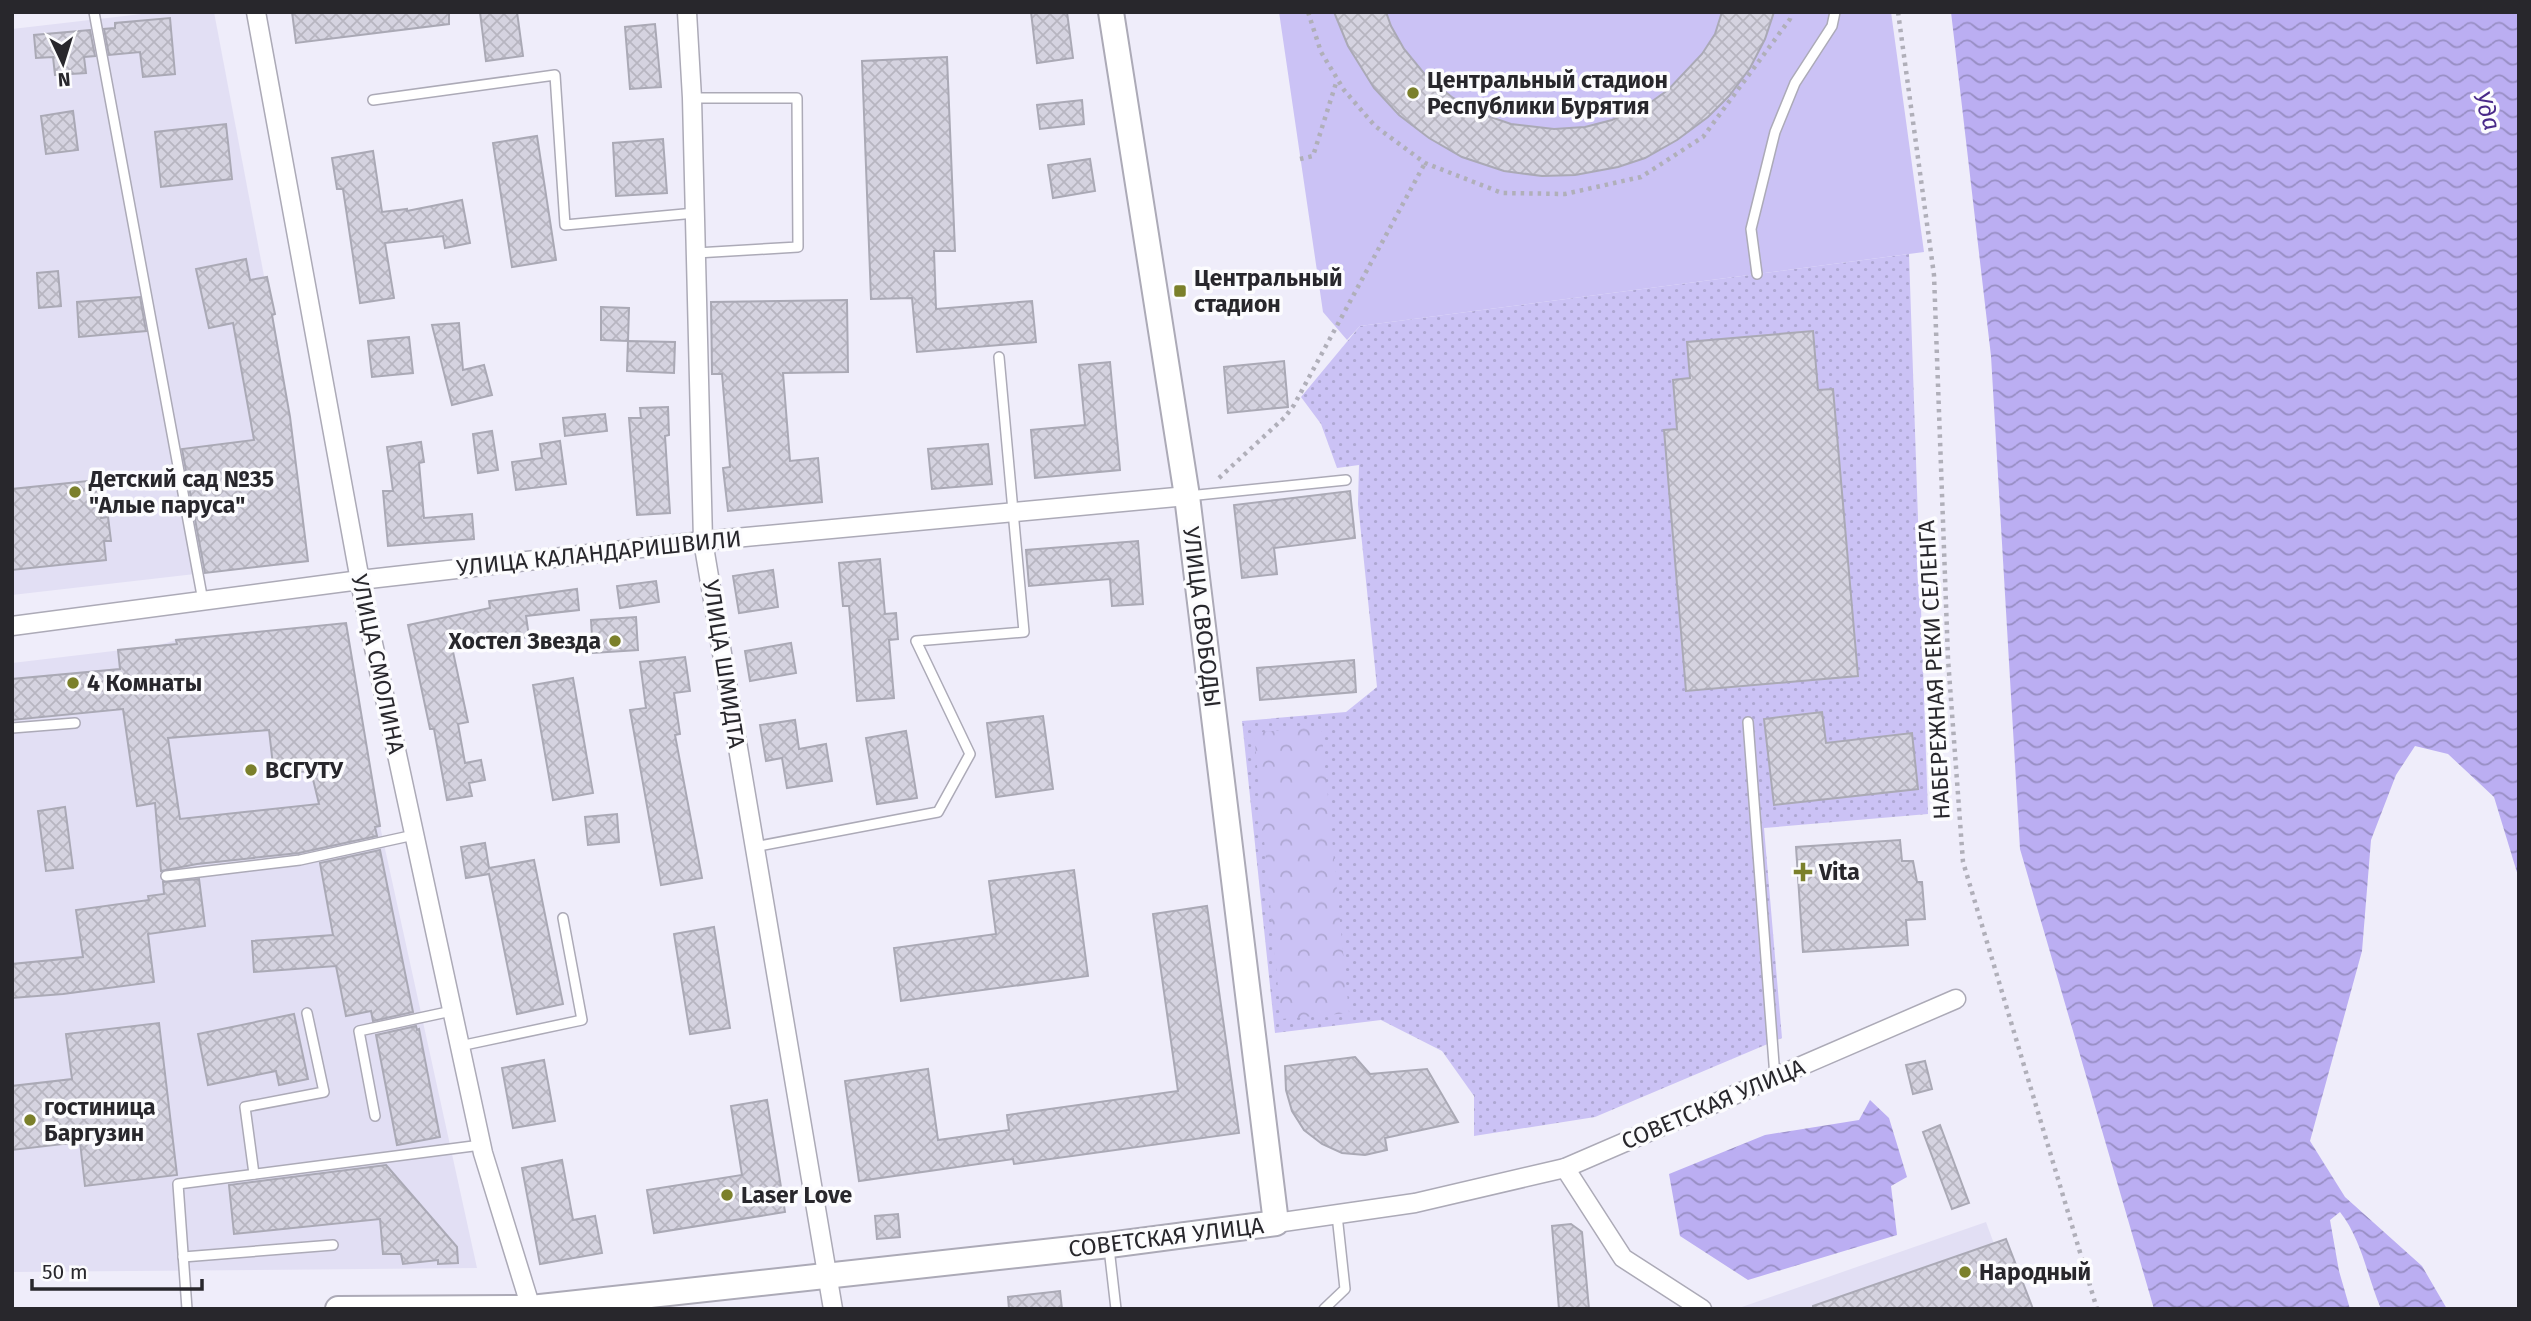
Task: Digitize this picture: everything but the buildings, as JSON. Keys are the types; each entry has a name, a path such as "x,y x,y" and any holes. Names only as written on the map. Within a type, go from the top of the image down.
{"main road":[{"name":"УЛИЦА СВОБОДЫ","path":"1111,12 1194,496 1276,1223"},
{"name":"СОВЕТСКАЯ УЛИЦА","path":"338,1309 519,1308 1109,1245 1276,1223"}],"street":[{"name":"УЛИЦА СМОЛИНА","path":"256,12 360,580 481,1145 519,1308"},
{"name":"УЛИЦА ШМИДТА","path":"687,12 692,98 703,541 833,1309"},
{"name":"УЛИЦА КАЛАНДАРИШВИЛИ","path":"12,626 360,580 703,541 1194,496"},
{"name":"СОВЕТСКАЯ УЛИЦА","path":"1276,1223 1415,1203 1565,1168 1956,999"},
{"path":"1565,1168 1623,1258 1702,1309"}],"lane":[{"path":"94,12 204,601"},
{"path":"1757,274 1751,229 1775,132 1796,83 1832,26 1835,12"},
{"path":"373,100 555,75 565,225 695,213"},
{"path":"692,98 797,98 798,247 696,253"},
{"path":"754,847 938,812 970,754 916,641 1024,632 999,357"},
{"path":"1194,496 1346,480"},
{"path":"1748,722 1775,1077"},
{"path":"12,728 75,723"},
{"path":"166,876 300,860 414,835"},
{"path":"460,1046 582,1020 563,918"},
{"path":"375,1116 359,1031 452,1011"},
{"path":"254,1174 244,1107 324,1092 307,1013"},
{"path":"187,1309 178,1184 481,1145"},
{"path":"1324,1309 1345,1289 1337,1215"},
{"path":"183,1257 332,1245"},
{"path":"1109,1245 1116,1309"}],"path":[{"path":"1308,12 1321,52 1337,79 1376,126 1425,163 1502,193 1565,194 1641,177 1703,137 1790,19 1792,12"},
{"name":"НАБЕРЕЖНАЯ РЕКИ СЕЛЕНГА","path":"1898,12 1934,275 1948,659 1964,862 2097,1309"},
{"path":"1300,159 1313,156 1337,79"},
{"path":"1194,496 1285,417 1294,405 1425,163"}],"shaded area":[{"path":"159,12 214,12 289,408 308,561 12,595 12,29"},
{"path":"346,623 380,826 477,1268 12,1272 12,663 156,646 176,640"},
{"path":"1986,1222 2018,1309 1738,1309 1739,1308"}],"green space":[{"path":"1279,12 1891,12 1924,252 1360,326 1347,340 1323,312"},
{"path":"1909,254 1928,814 1764,828 1782,1038 1595,1117 1474,1136 1474,1096 1442,1051 1381,1020 1275,1033 1242,721 1346,712 1377,687 1358,504 1359,465 1337,468 1321,424 1301,397 1360,326"},
{"path":"1321,726 1349,1013 1281,1019 1254,733"}],"water":[{"name":"Уда","path":"1951,12 2519,12 2519,879 2494,797 2448,754 2415,746 2396,775 2371,840 2362,951 2310,1141 2345,1197 2422,1266 2447,1309 2381,1309 2354,1234 2340,1212 2330,1220 2339,1271 2350,1309 2154,1309 2020,849 1991,356"},
{"path":"1870,1100 1889,1118 1907,1177 1891,1186 1897,1235 1748,1280 1680,1236 1669,1174 1765,1135 1859,1120"}],"place":[{"name":"Центральный стадион Республики Бурятия","path":"1413,93"},
{"name":"Центральный стадион","path":"1180,291"},
{"name":"Детский сад №35 \"Алые паруса\"","path":"75,492"},
{"name":"Хостел Звезда","path":"615,641"},
{"name":"4 Комнаты","path":"73,683"},
{"name":"ВСГУТУ","path":"251,770"},
{"name":"Vita","path":"1803,872"},
{"name":"гостиница Баргузин","path":"30,1120"},
{"name":"Laser Love","path":"727,1195"},
{"name":"Народный","path":"1965,1272"}]}
